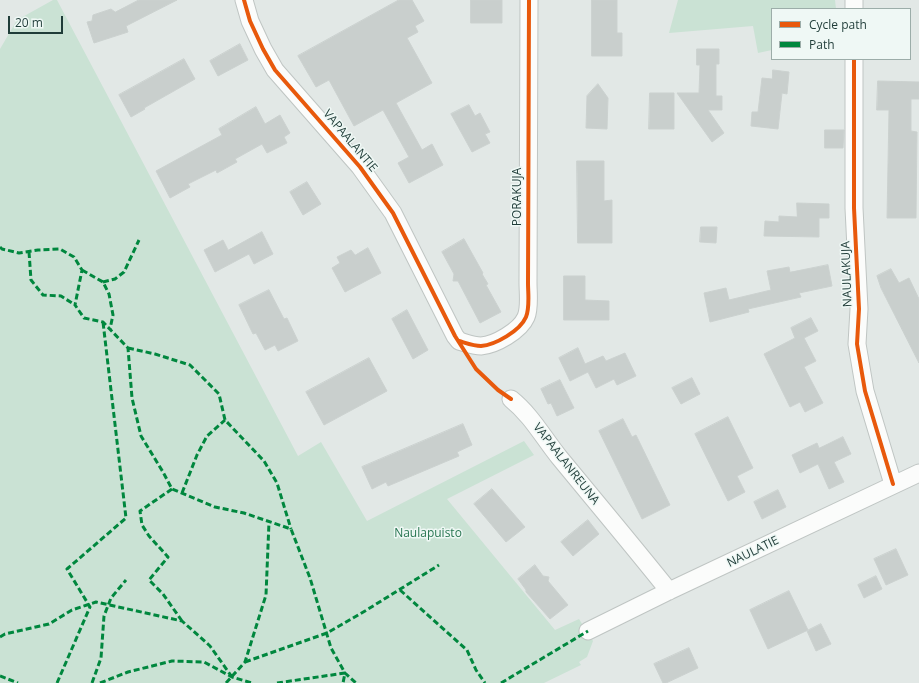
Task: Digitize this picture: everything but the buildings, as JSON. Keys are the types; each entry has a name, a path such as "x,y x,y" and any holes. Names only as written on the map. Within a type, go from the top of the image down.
{"street":[{"name":"VAPAALANTIE","path":"244,0 250,21 275,70 360,167 393,213 455,336 459,341"},
{"name":"PORAKUJA","path":"459,341 480,346 500,340 512,333 522,324 526,316 528,283 529,0"},
{"name":"NAULAKUJA","path":"854,60 854,208 859,309 857,344 865,391 893,484"},
{"name":"VAPAALANREUNA","path":"511,399 529,416 558,455 669,591"},
{"name":"NAULATIE","path":"588,631 919,472"}],"green space":[{"name":"Naulapuisto","path":"53,0 57,0 298,456 321,442 367,521 524,441 534,455 447,499 555,630 579,619 593,641 587,657 579,662 581,665 544,683 0,683 0,49 17,20"},
{"path":"678,0 835,0 836,8 771,8 771,50 758,53 753,26 669,33"}],"marked path":[{"path":"103,282 115,279 124,272 139,240"},
{"path":"0,247 2,249 19,253 60,249 74,257 82,270 75,305 84,318 103,322 128,348 132,398 141,436 172,489 215,507 244,513 291,529 310,578 331,648 345,673 356,683"},
{"path":"29,252 31,280 43,295 61,296 75,305"},
{"path":"82,270 103,282 109,294 113,315 110,329"},
{"path":"57,683 90,607 67,569 126,518 103,322"},
{"path":"128,348 155,354 190,365 219,394 225,420 264,461 277,483 291,529"},
{"path":"182,493 197,455 207,436 225,420"},
{"path":"172,489 140,511 142,525 149,536 168,557 149,580 163,594 182,621"},
{"path":"226,683 245,662 266,595 269,522"},
{"path":"245,662 327,633 439,565"},
{"path":"92,683 101,658 104,616 111,598 126,580"},
{"path":"400,590 467,650 476,670 485,683"},
{"path":"0,637 5,634 49,624 72,610 96,602 182,621 210,646 232,677"},
{"path":"501,683 588,631"},
{"path":"100,683 128,672 172,661 204,662 232,677 252,683"},
{"path":"277,683 345,673 343,683"},
{"path":"0,676 18,683"}],"cycle path":[{"path":"244,0 250,21 275,70 360,167 393,213 455,336 476,369 498,390 511,399"},
{"path":"459,341 481,346 500,340 513,332 523,322 528,309 529,0"},
{"path":"854,60 854,208 859,309 857,344 865,391 893,484"}]}
